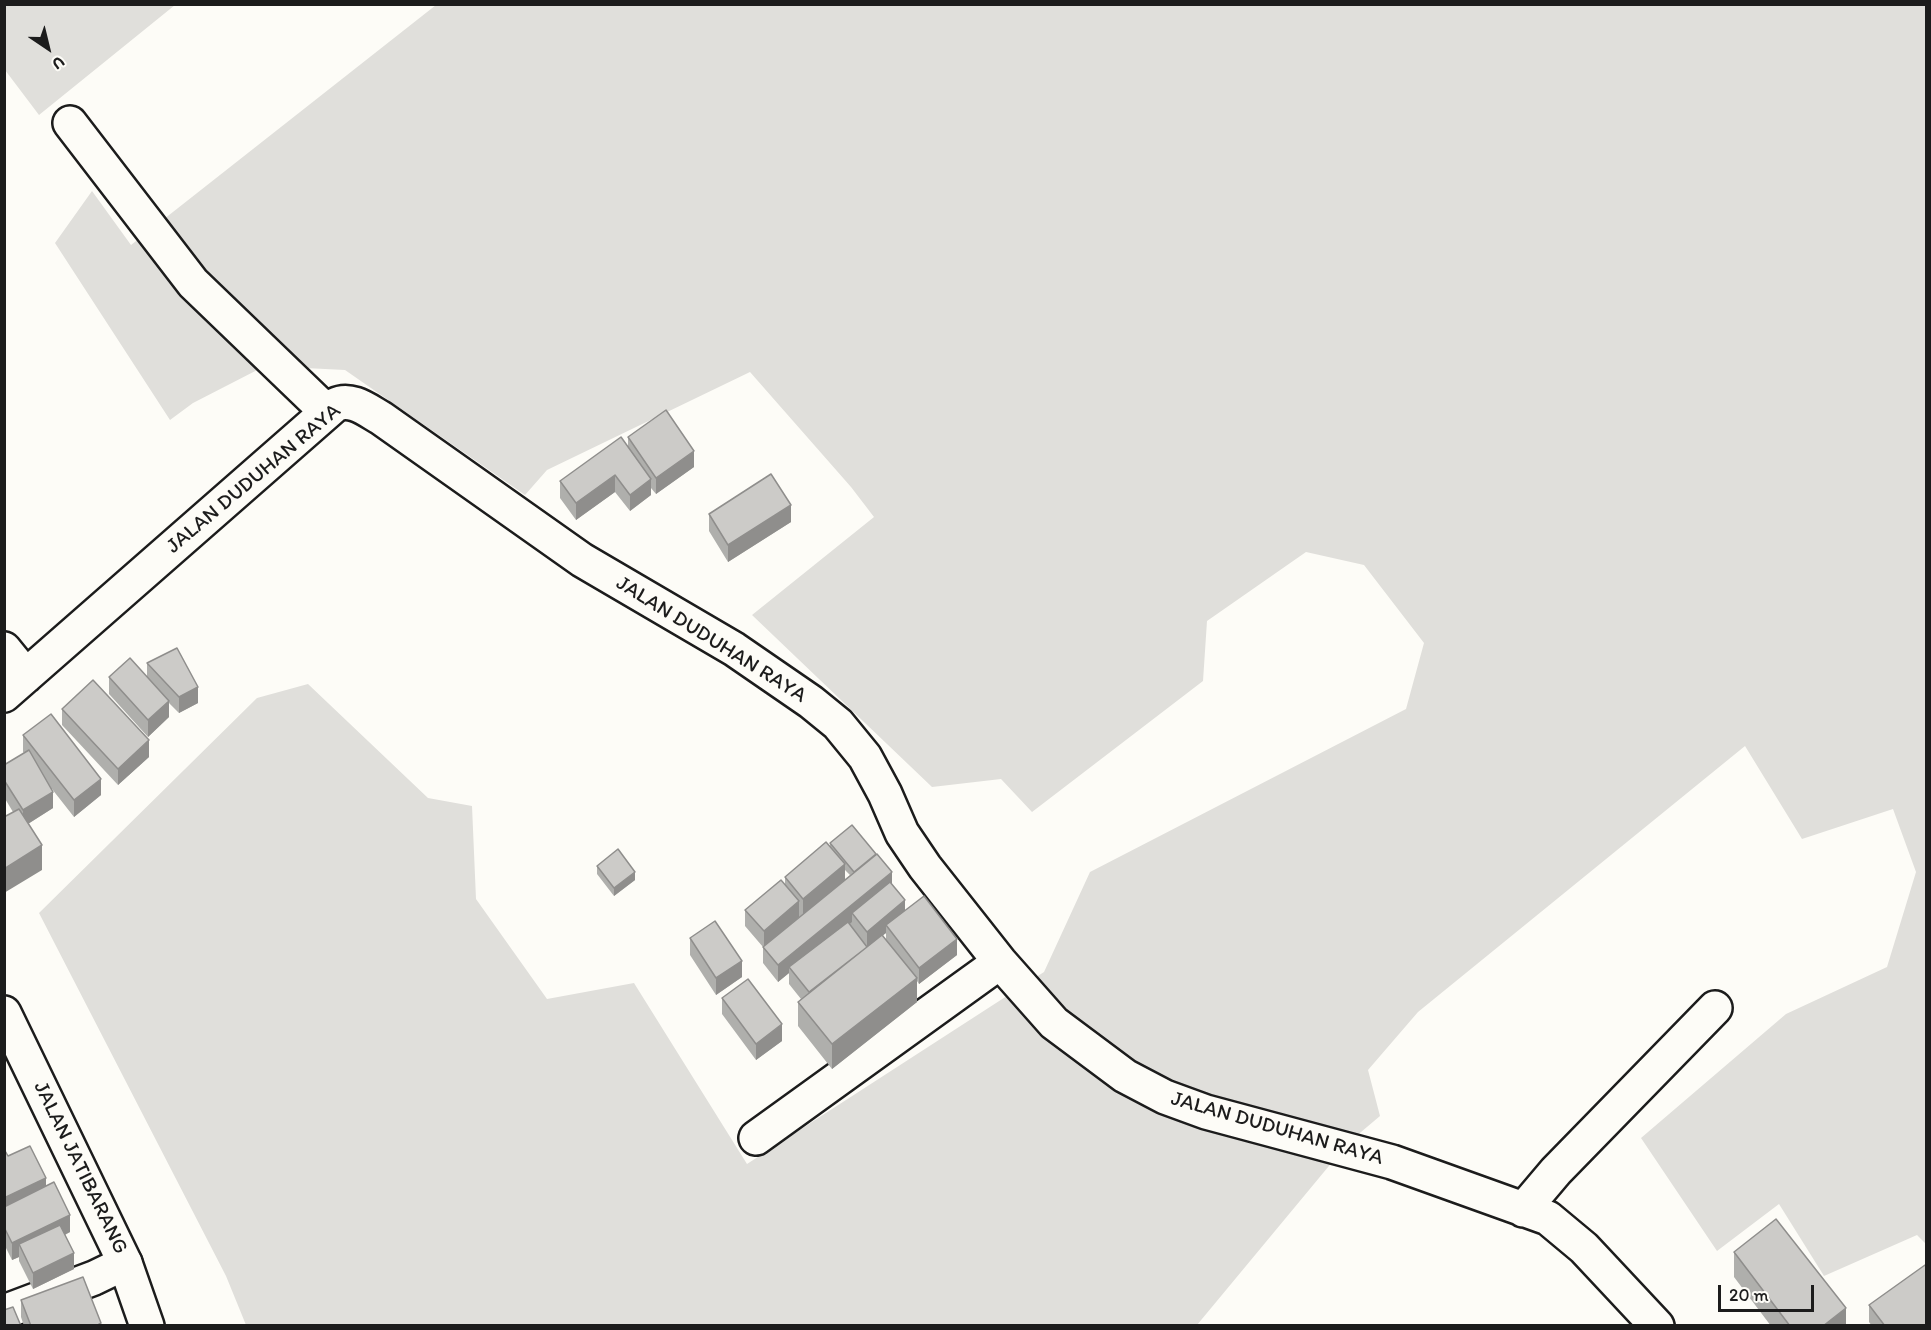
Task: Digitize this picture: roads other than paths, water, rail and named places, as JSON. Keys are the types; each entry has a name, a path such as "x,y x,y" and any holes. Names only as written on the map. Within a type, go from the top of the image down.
{"street":[{"path":"70,123 193,283 327,412"},
{"name":"JALAN DUDUHAN RAYA","path":"15,686 327,412 341,402 348,402 381,418 582,560 734,649 812,702 838,724 865,757 902,833 925,867 1000,962 1053,1023 1125,1076 1165,1097 1206,1112 1392,1162 1548,1218 1584,1248 1657,1326"},
{"path":"4,649 15,686"},
{"path":"756,1137 1000,962"},
{"path":"1523,1210 1556,1171 1714,1008"},
{"name":"JALAN JATIBARANG","path":"4,1013 13,1049 125,1263 147,1326"},
{"path":"4,1312 94,1278 125,1263"}]}
